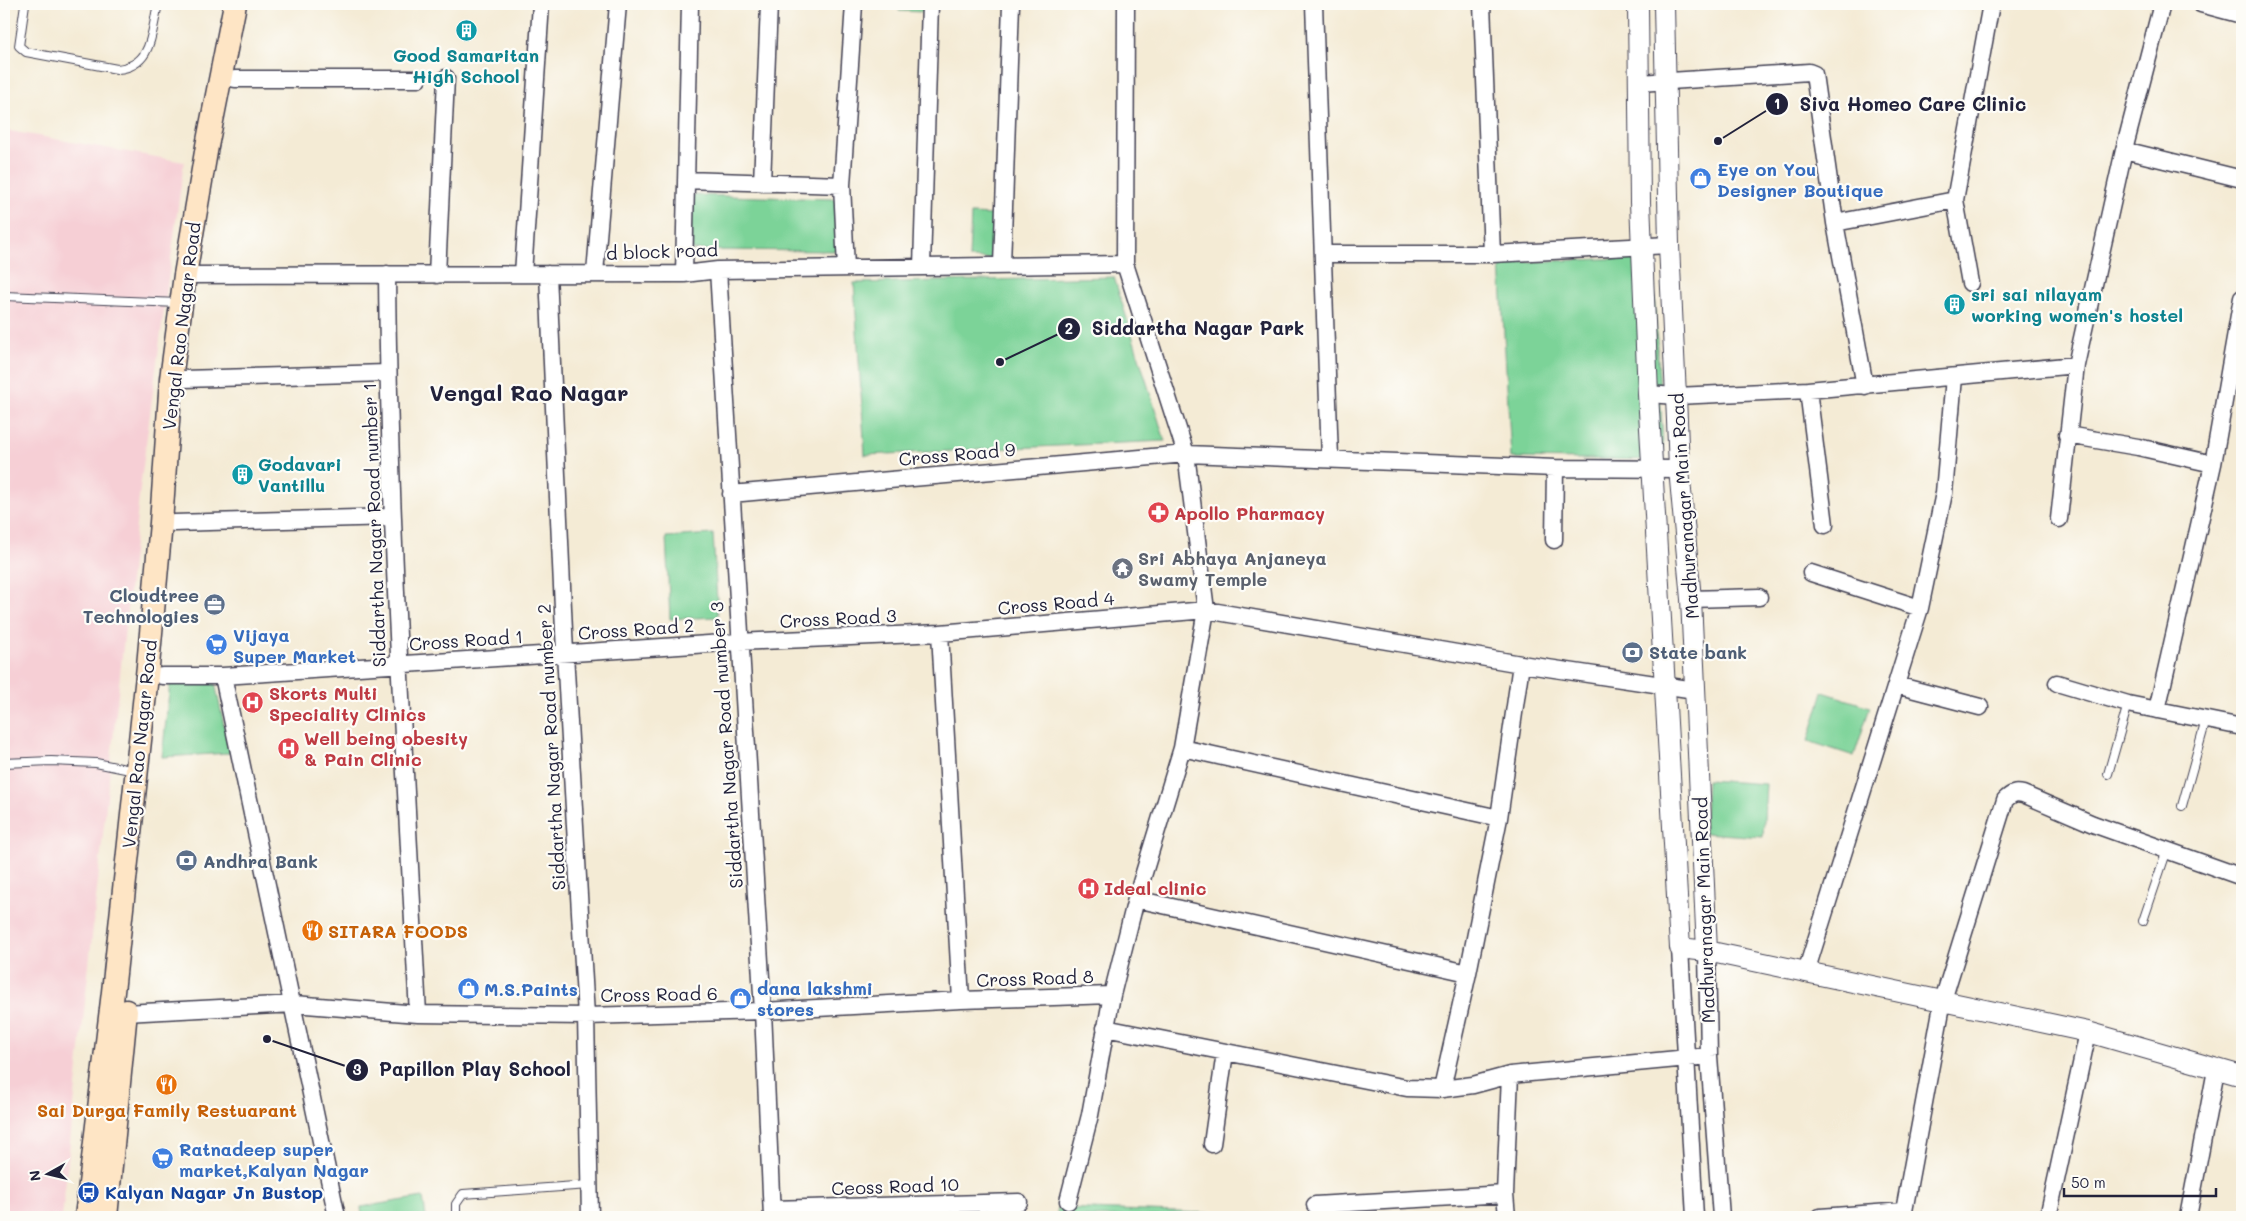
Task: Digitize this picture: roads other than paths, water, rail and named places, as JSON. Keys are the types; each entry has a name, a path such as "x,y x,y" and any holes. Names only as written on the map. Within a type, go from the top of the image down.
{"main road":[{"name":"Vengal Rao Nagar Road","path":"106,1217 125,1013 162,676 193,275 207,146 235,4"},
{"name":"Vengal Rao Nagar Road","path":"86,1217 137,771 161,523 171,379 181,303 193,275 235,80 249,4"}],"street":[{"path":"523,274 541,4"},
{"path":"595,273 618,4"},
{"path":"684,274 690,4"},
{"path":"762,183 769,4"},
{"path":"846,268 842,186 854,4"},
{"path":"922,266 930,4"},
{"path":"1002,265 1012,4"},
{"path":"1068,1201 1090,1115 1112,995 1136,899 1182,748 1206,610 1186,454 1125,264 1126,4"},
{"path":"1314,4 1330,459"},
{"path":"1482,4 1492,254"},
{"name":"Madhuranagar Main Road","path":"1638,4 1642,247 1648,394 1695,1217"},
{"name":"Madhuranagar Main Road","path":"1664,4 1669,245 1679,469 1691,599 1707,951 1709,1056 1721,1217"},
{"path":"1970,283 1955,200 1991,4"},
{"path":"2058,519 2076,365 2124,150 2162,4"},
{"path":"2201,4 2242,15"},
{"path":"1639,83 1809,72 1814,74 1835,224 1865,386"},
{"path":"437,275 446,78"},
{"path":"235,80 418,79"},
{"path":"2124,150 2242,179"},
{"path":"686,180 842,186"},
{"path":"1835,224 1955,200"},
{"path":"1323,254 1492,254 1669,245"},
{"name":"d block road","path":"193,275 684,274 718,270 1125,264"},
{"name":"Siddartha Nagar Road number 3","path":"718,270 739,642 763,1011 772,1213"},
{"name":"Siddartha Nagar Road number 1","path":"386,274 387,373 399,665 418,1014"},
{"name":"Siddartha Nagar Road number 2","path":"548,274 565,653 586,1016 590,1217"},
{"path":"2158,710 2213,464 2242,298"},
{"path":"1648,394 1676,396 1808,390 2076,365"},
{"path":"184,380 387,373"},
{"path":"1806,972 1920,608 1944,493 1954,377"},
{"path":"1808,390 1825,525"},
{"path":"2067,435 2138,447 2213,464"},
{"name":"Cross Road 9","path":"731,494 1186,454 1555,468 1679,469"},
{"path":"1554,540 1555,468"},
{"path":"174,523 393,517"},
{"path":"1811,573 1920,608"},
{"path":"1691,599 1759,597"},
{"name":"Cross Road 4","path":"940,633 1206,610 1520,664 1695,690"},
{"path":"940,633 961,1000"},
{"name":"Cross Road 3","path":"739,642 940,633"},
{"name":"Cross Road 2","path":"565,653 739,642"},
{"name":"Cross Road 1","path":"162,676 224,676 565,653"},
{"path":"1442,1090 1499,818 1520,664"},
{"path":"224,676 337,1217"},
{"path":"2057,683 2128,704 2242,727"},
{"path":"1896,685 1980,707"},
{"path":"1182,748 1499,818"},
{"path":"1820,1217 1904,1211 1943,1000 2005,800 2010,795 2017,792 2023,794 2094,824 2242,876"},
{"path":"1136,899 1468,972"},
{"path":"1680,948 1707,951 2088,1032 2242,1076"},
{"name":"Cross Road 8","path":"763,1011 961,1000 1112,995"},
{"name":"Cross Road 6","path":"125,1013 294,1004 418,1014 586,1016 763,1011"},
{"path":"1105,1028 1407,1088 1442,1090 1473,1085 1510,1075 1709,1056"},
{"path":"2048,1217 2088,1032"},
{"path":"1212,1144 1225,1052"},
{"path":"2188,1217 2216,1070"},
{"path":"1507,1217 1505,1194 1510,1075"},
{"path":"1315,1205 1505,1194"},
{"name":"Ceoss Road 10","path":"772,1213 1019,1202"}],"lane":[{"path":"25,4 18,37 19,46 26,52 117,69 130,68 146,54 158,4"},
{"path":"4,296 181,303"},
{"path":"2108,774 2128,704"},
{"path":"2182,806 2206,720"},
{"path":"4,763 51,761 96,763 137,771"},
{"path":"2143,921 2167,850"},
{"path":"456,1217 456,1204 463,1194 589,1185"}],"place":[{"name":"Good Samaritan High School","path":"466,30"},
{"name":"Siva Homeo Care Clinic","path":"1718,141"},
{"name":"Eye on You Designer Boutique","path":"1701,179"},
{"name":"sri sai nilayam working women's hostel","path":"1955,304"},
{"name":"Siddartha Nagar Park","path":"1000,362"},
{"name":"Godavari Vantillu","path":"242,474"},
{"name":"Apollo Pharmacy","path":"1158,513"},
{"name":"Sri Abhaya Anjaneya Swamy Temple","path":"1122,568"},
{"name":"Cloudtree Technologies","path":"215,605"},
{"name":"Vijaya Super Market","path":"217,645"},
{"name":"State bank","path":"1633,652"},
{"name":"Skorts Multi Speciality Clinics","path":"253,703"},
{"name":"Well being obesity & Pain Clinic","path":"288,748"},
{"name":"Andhra Bank","path":"187,861"},
{"name":"Ideal clinic","path":"1088,888"},
{"name":"SITARA FOODS","path":"312,931"},
{"name":"M.S.Paints","path":"468,989"},
{"name":"dana lakshmi stores","path":"741,998"},
{"name":"Papillon Play School","path":"267,1039"},
{"name":"Sai Durga Family Restuarant","path":"167,1085"},
{"name":"Ratnadeep super market,Kalyan Nagar","path":"163,1159"},
{"name":"Kalyan Nagar Jn Bustop","path":"89,1192"}],"district":[{"name":"Vengal Rao Nagar","path":"529,392"}]}
